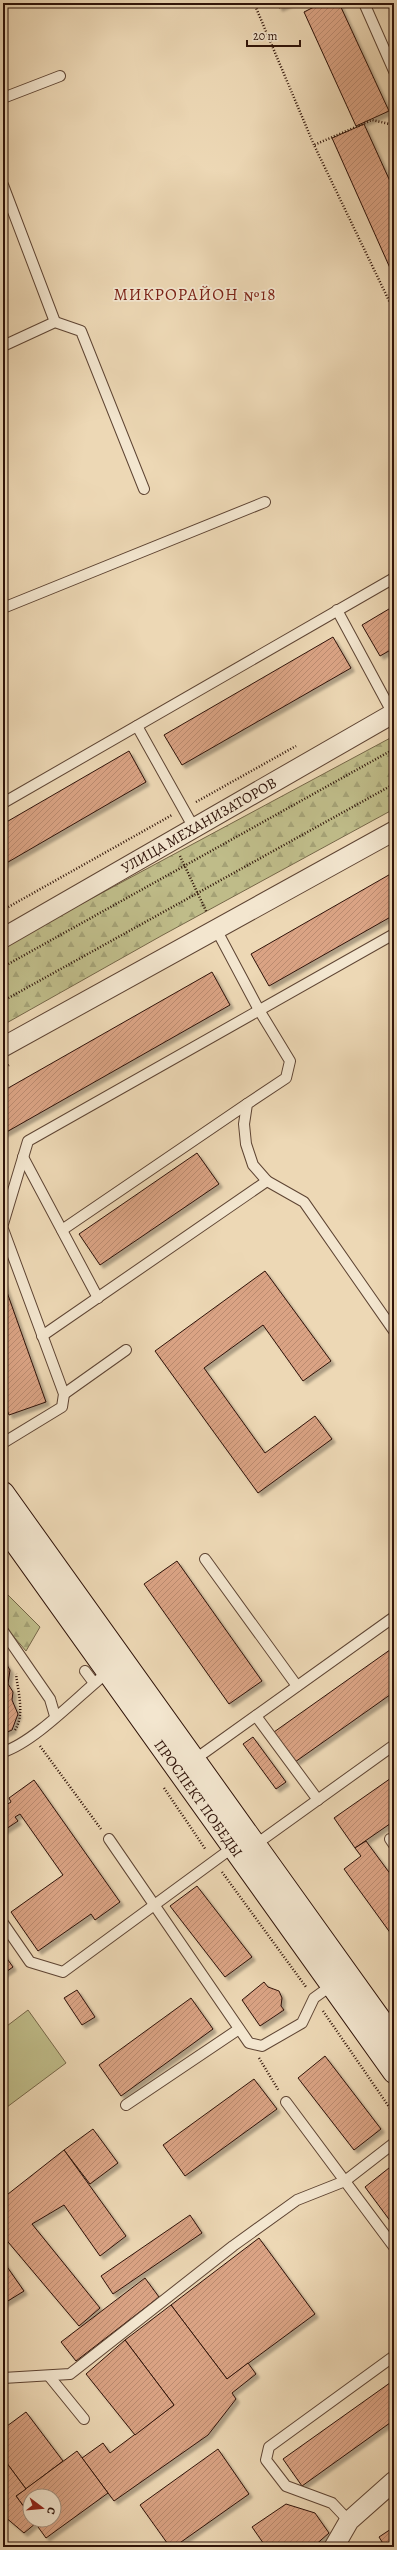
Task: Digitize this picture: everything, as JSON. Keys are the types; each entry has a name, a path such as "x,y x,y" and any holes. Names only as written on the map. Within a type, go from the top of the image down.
{"main road":[{"name":"ПРОСПЕКТ ПОБЕДЫ","path":"3,1493 394,2039"},
{"name":"ПРОСПЕКТ ПОБЕДЫ","path":"3,1525 101,1677 232,1848 394,2072"}],"street":[{"name":"УЛИЦА МЕХАНИЗАТОРОВ","path":"3,938 394,714"},
{"path":"3,1047 394,831"},
{"path":"334,2547 349,2521 394,2481"}],"lane":[{"path":"364,3 394,71"},
{"path":"3,98 60,76"},
{"path":"3,185 55,322"},
{"path":"3,346 55,322 81,331 144,489"},
{"path":"3,608 265,502"},
{"path":"3,803 394,578"},
{"path":"337,610 394,714"},
{"path":"137,726 194,828"},
{"path":"62,1230 286,1078 290,1061 259,1010 216,929"},
{"path":"3,1224 28,1141 394,934"},
{"path":"247,1104 244,1124 246,1144 253,1165 267,1181 304,1202 394,1331"},
{"path":"23,1158 98,1298"},
{"path":"42,1336 267,1181"},
{"path":"3,1229 64,1394 62,1407 3,1444"},
{"path":"64,1394 126,1350"},
{"path":"205,1559 297,1686"},
{"path":"194,1760 394,1617"},
{"path":"3,1631 50,1699 55,1716"},
{"path":"3,1752 43,1729 55,1716 101,1677 85,1671"},
{"path":"256,1716 318,1800"},
{"path":"255,1845 394,1745"},
{"path":"109,1839 249,2043 262,2046 302,2024 314,1998 332,1985"},
{"path":"3,1923 30,1962 63,1972 232,1848"},
{"path":"126,2105 239,2029"},
{"path":"286,2102 394,2247"},
{"path":"3,2378 70,2374 233,2246 297,2200 345,2181 394,2143"},
{"path":"349,2521 332,2503 286,2486 266,2460 269,2447 394,2356"},
{"path":"49,2376 84,2419"}],"path":[{"path":"254,3 314,145 394,311"},
{"path":"314,145 372,120 394,125"},
{"path":"3,910 301,743"},
{"path":"3,967 394,748"},
{"path":"3,1001 394,784"},
{"path":"164,820 216,929"},
{"path":"13,1668 16,1673 20,1712 19,1724 13,1733"},
{"path":"32,1735 109,1839"},
{"path":"160,1782 214,1861 314,1998 394,2114"},
{"path":"249,2043 286,2102"}],"green space":[{"path":"394,736 394,809 161,936 3,1025 3,946"},
{"path":"3,1590 40,1627 26,1651 3,1624"},
{"path":"28,2010 66,2063 3,2110 3,2029"}],"building":[{"path":"277,3 290,3 279,8"},
{"path":"322,3 339,3 389,111 356,126 304,12"},
{"path":"364,124 394,190 394,277 332,138"},
{"path":"394,606 394,648 380,656 362,625"},
{"path":"333,637 351,668 182,765 164,735"},
{"path":"129,751 146,782 3,865 3,824"},
{"path":"394,872 394,915 269,986 251,954"},
{"path":"212,972 230,1005 3,1134 3,1091"},
{"path":"197,1153 219,1184 100,1265 79,1234"},
{"path":"265,1271 331,1361 303,1381 263,1325 204,1368 265,1453 315,1416 332,1439 258,1493 155,1351"},
{"path":"3,1281 46,1402 9,1415 3,1399"},
{"path":"177,1561 262,1681 229,1704 144,1584"},
{"path":"394,1647 394,1692 295,1762 274,1732"},
{"path":"3,1659 10,1670 8,1684 13,1692 12,1700 18,1714 12,1730 3,1734"},
{"path":"253,1737 286,1782 276,1789 243,1744"},
{"path":"394,1776 394,1821 355,1848 334,1818"},
{"path":"34,1780 120,1902 95,1920 91,1914 38,1951 11,1912 63,1875 20,1814 15,1817 18,1821 3,1831 3,1801 6,1805 11,1802 9,1798"},
{"path":"366,1841 394,1879 394,1938 344,1869 361,1856 355,1848"},
{"path":"197,1886 252,1957 225,1977 170,1906"},
{"path":"3,1953 13,1967 3,1974"},
{"path":"264,1982 268,1987 279,1991 282,1998 281,2006 284,2010 260,2026 242,2000"},
{"path":"77,1990 95,2017 82,2025 64,1998"},
{"path":"191,1998 213,2029 121,2096 99,2065"},
{"path":"325,2056 381,2129 354,2150 298,2078"},
{"path":"254,2079 277,2109 185,2176 163,2145"},
{"path":"93,2129 118,2163 90,2184 64,2150"},
{"path":"64,2150 126,2236 100,2256 64,2205 32,2224 100,2308 79,2326 3,2236 3,2198"},
{"path":"394,2164 394,2226 365,2187"},
{"path":"190,2215 202,2233 113,2294 101,2276"},
{"path":"259,2238 315,2314 227,2379 171,2305"},
{"path":"3,2261 24,2291 3,2304"},
{"path":"145,2278 159,2297 76,2361 61,2342"},
{"path":"171,2305 227,2379 248,2363 256,2374 232,2393 236,2399 208,2435 114,2501 82,2458 103,2443 110,2453 174,2405 125,2340"},
{"path":"125,2340 174,2405 135,2435 86,2374"},
{"path":"394,2380 394,2420 302,2486 283,2459"},
{"path":"26,2412 63,2461 27,2488 25,2488 3,2458 3,2429"},
{"path":"218,2449 249,2494 174,2547 170,2547 140,2505"},
{"path":"77,2451 108,2493 62,2526 62,2488 27,2488"},
{"path":"3,2458 25,2488 22,2488 22,2492 16,2496 22,2504 22,2528 30,2528 24,2533 4,2516"},
{"path":"22,2492 22,2504 16,2496"},
{"path":"286,2504 315,2513 329,2533 313,2547 266,2547 252,2527"},
{"path":"394,2527 394,2547 381,2547 384,2545 379,2537"},
{"path":"39,2528 60,2528 46,2538"}],"district":[{"name":"МИКРОРАЙОН №18","path":"195,294"}]}
